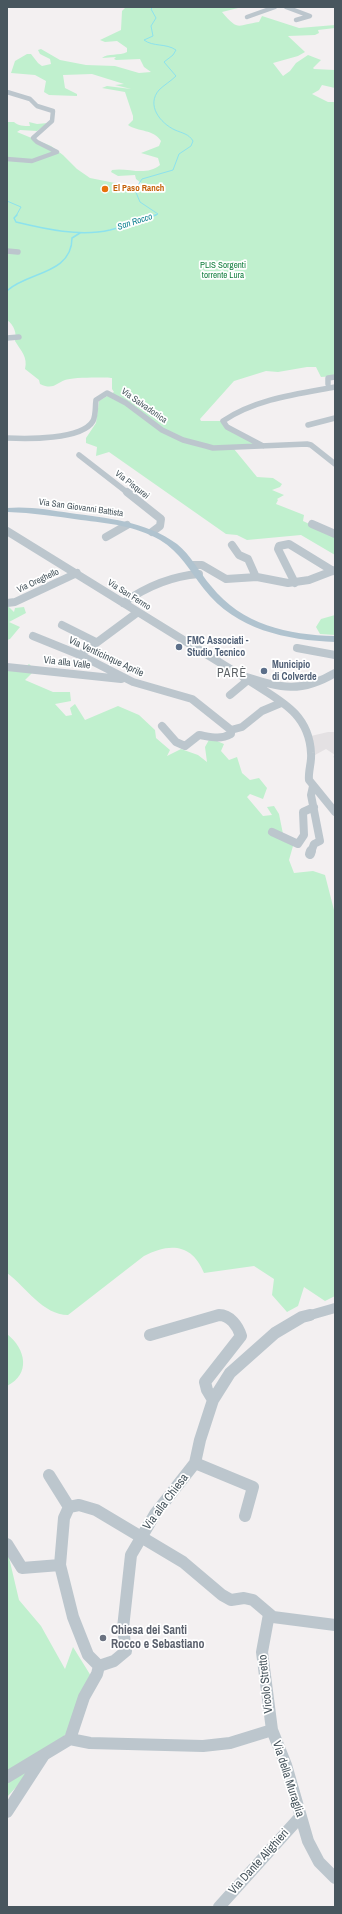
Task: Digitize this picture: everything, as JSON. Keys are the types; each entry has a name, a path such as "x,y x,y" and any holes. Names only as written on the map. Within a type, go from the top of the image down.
{"main road":[{"name":"Via San Giovanni Battista","path":"8,506 31,511 127,525 152,532 173,544 193,565 213,594 222,604 245,620 273,631 295,636 335,639"}],"street":[{"path":"247,16 275,7"},
{"path":"286,7 310,16"},
{"path":"296,20 316,15"},
{"path":"7,92 30,99 37,106 53,111 52,121 32,138 36,142 50,147 57,152 32,161 7,159"},
{"path":"7,251 18,252"},
{"path":"7,338 19,337"},
{"path":"328,384 328,378 335,377"},
{"path":"263,446 227,427 223,422 232,415 278,398 335,387"},
{"name":"Via Salvadonica","path":"7,438 26,439 64,435 87,427 94,420 96,400 107,393 133,408 155,426 191,442 213,448 307,444 311,445 332,462"},
{"path":"308,425 335,418"},
{"name":"Via Pisqurei","path":"79,455 161,519 160,526 152,532"},
{"name":"Via Salvadonica","path":"332,462 326,463 335,469"},
{"path":"312,524 335,534"},
{"name":"Via San Giovanni Battista","path":"106,537 127,525"},
{"name":"Via San Fermo","path":"7,531 248,680 299,716 308,736 311,749 312,759 308,780 313,786"},
{"path":"295,583 278,549 279,546 284,544 295,547 334,570"},
{"path":"232,545 239,555 248,560 256,577"},
{"path":"193,565 200,564 206,566 215,574 227,580 256,577 295,583 313,579 334,570"},
{"name":"Via Oreghello","path":"7,603 15,602 77,574"},
{"path":"123,603 136,594 167,580 186,574 199,574"},
{"path":"80,655 138,612"},
{"path":"62,625 96,642"},
{"name":"Via Venticinque Aprile","path":"33,636 80,655 124,679 194,701 231,730"},
{"path":"297,648 335,655"},
{"name":"Via alla Valle","path":"7,667 124,679"},
{"path":"240,675 278,686 305,688 318,684 335,673"},
{"path":"230,695 248,680"},
{"path":"162,726 176,742 184,746 198,735 220,739 231,734 231,730 242,727 262,711 280,703"},
{"path":"310,854 314,844 320,841 312,795 313,786"},
{"path":"313,786 335,812"},
{"path":"272,832 298,844 304,835 303,812 314,807"},
{"name":"Via alla Chiesa","path":"100,1666 114,1661 126,1652 123,1628 131,1555 140,1537 155,1514 195,1463 200,1440 213,1400 230,1373 275,1333 302,1317 335,1308"},
{"path":"150,1335 219,1315 227,1316 240,1331 241,1336 204,1382 213,1400"},
{"path":"195,1463 253,1487 245,1516"},
{"path":"49,1475 69,1508"},
{"path":"7,1777 46,1752 70,1739 84,1697 100,1666 88,1655 73,1617 60,1565 64,1518 69,1508 79,1505 96,1510 183,1562 222,1595 232,1600 244,1598 253,1600 273,1617 335,1625"},
{"path":"7,1544 22,1568 60,1565"},
{"name":"Vicolo Stretto","path":"269,1614 262,1652 272,1730"},
{"name":"Via della Muraglia","path":"70,1739 90,1743 203,1746 230,1743 272,1730 286,1765 308,1841 320,1862 335,1878"},
{"path":"7,1812 46,1752"},
{"name":"Via Dante Alighieri","path":"219,1907 300,1817"}],"shaded area":[{"path":"335,732 335,755 326,749 315,755 311,736"}],"green space":[{"name":"PLIS Sorgenti torrente Lura","path":"126,7 242,7 222,12 235,25 239,26 259,22 262,16 299,28 335,25 335,28 318,30 319,33 315,35 288,36 305,52 298,56 273,63 283,76 290,71 296,63 308,55 321,60 313,68 314,69 335,70 335,88 322,85 319,90 312,94 328,102 335,102 335,376 321,377 316,367 307,367 278,372 266,371 234,381 200,419 201,421 223,421 257,444 234,449 257,477 273,478 282,484 280,487 272,490 284,495 277,499 276,504 304,515 303,521 335,536 335,555 301,535 247,540 237,535 226,534 109,452 96,456 97,447 86,443 86,438 96,423 99,401 114,392 112,389 112,378 74,378 65,380 54,386 44,386 25,369 25,358 15,341 16,335 13,327 7,320 7,122 14,122 19,125 28,126 30,126 29,122 37,124 48,123 37,131 20,130 17,132 51,146 63,155 77,169 90,178 140,188 141,183 136,179 135,175 118,176 111,172 112,170 118,169 142,171 154,169 160,165 158,158 141,153 159,146 161,141 154,134 128,125 133,120 133,116 125,92 102,88 107,86 131,89 115,85 124,84 92,74 63,75 65,88 77,94 77,96 49,95 44,92 46,81 35,75 11,73 15,61 27,54 31,54 42,66 51,64 50,59 40,54 38,50 41,49 60,60 86,65 115,66 139,73 151,72 144,67 140,59 116,60 114,59 116,57 102,58 104,56 127,52 127,48 117,41 105,42 100,40 121,30 122,11"},
{"path":"7,605 14,612 15,608 24,607 26,613 9,622 20,627 10,639 7,640"},
{"path":"335,615 335,635 320,634 316,627 321,619"},
{"path":"29,664 35,670 25,680 53,692 70,692 71,701 55,704 66,716 72,715 70,708 75,704 85,720 118,706 139,715 155,730 156,738 170,750 167,756 181,749 198,755 207,762 205,747 210,738 224,744 221,751 229,760 237,757 242,773 250,780 259,778 267,788 263,799 250,794 247,797 263,816 272,815 267,807 274,806 279,814 283,834 293,846 289,860 294,873 313,871 325,875 335,914 335,1296 325,1301 304,1287 298,1306 287,1312 272,1295 274,1279 254,1266 204,1273 199,1263 193,1256 179,1248 162,1249 144,1256 68,1315 59,1314 43,1305 7,1273 7,667 22,670"},
{"path":"7,1334 22,1354 23,1368 15,1381 7,1386"},
{"path":"7,1549 19,1600 41,1626 65,1669 73,1647 91,1676 75,1724 7,1797"}],"waterway":[{"name":"San Rocco","path":"153,7 151,9 156,18 151,26 153,36 144,40 151,44 168,46 176,50 173,55 164,62 176,76 159,90 155,96 154,107 156,113 164,123 169,127 187,135 193,141 191,146 179,154 173,170 142,179 135,190 140,202 158,214 153,216"},
{"name":"San Rocco","path":"7,201 21,207 16,216"},
{"name":"San Rocco","path":"16,216 14,218 16,222 63,231 87,233 110,230 156,215"},
{"path":"8,290 26,279 57,266 65,259 70,250 72,238 80,233"}],"place":[{"name":"El Paso Ranch","path":"105,189"},
{"name":"FMC Associati - Studio Tecnico","path":"179,647"},
{"name":"Municipio di Colverde","path":"264,671"},
{"name":"Chiesa dei Santi Rocco e Sebastiano","path":"103,1638"}],"district":[{"name":"PARÈ","path":"232,674"}]}
